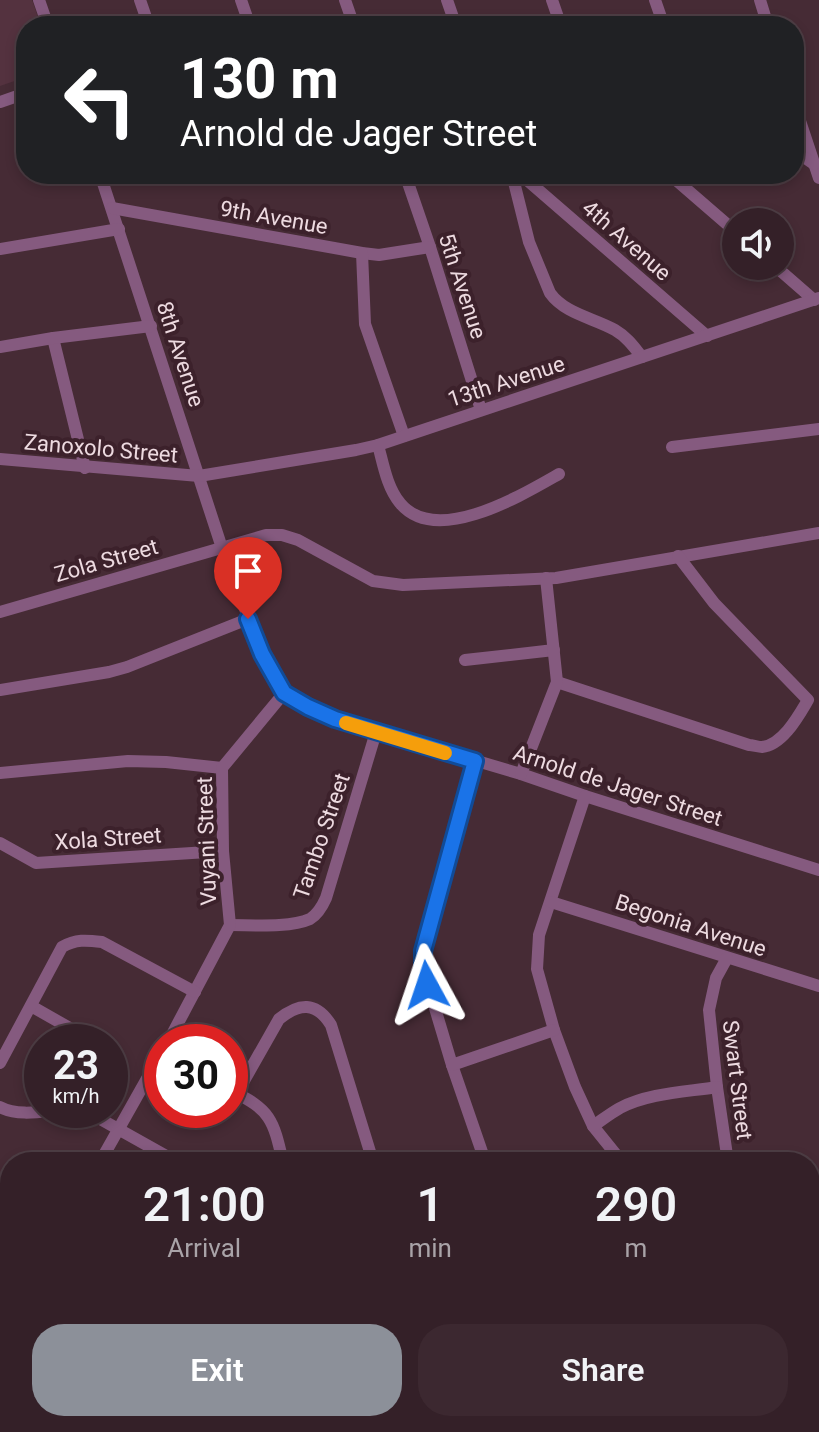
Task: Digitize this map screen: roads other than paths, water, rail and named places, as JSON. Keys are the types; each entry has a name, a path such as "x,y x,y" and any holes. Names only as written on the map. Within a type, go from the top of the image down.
{"street":[{"path":"804,134 819,178"},
{"path":"804,157 814,164"},
{"name":"8th Avenue","path":"104,184 222,548"},
{"name":"5th Avenue","path":"408,184 481,410"},
{"path":"514,184 529,242 554,299 579,315 615,330 628,339 642,357"},
{"name":"4th Avenue","path":"532,184 707,336"},
{"path":"681,184 722,220"},
{"name":"9th Avenue","path":"112,208 362,253 379,255 430,247"},
{"path":"0,249 119,229"},
{"path":"362,253 365,324 404,436"},
{"path":"793,280 817,299"},
{"name":"13th Avenue","path":"199,476 378,445 817,299"},
{"path":"0,347 151,326"},
{"path":"53,338 85,468"},
{"path":"672,447 819,429"},
{"path":"378,445 389,483 400,503 417,516 438,520 495,508 559,474"},
{"name":"Zanoxolo Street","path":"0,459 199,476"},
{"name":"Zola Street","path":"0,612 266,535 282,535 298,540 373,581 403,585 556,578 819,533"},
{"path":"222,548 262,654 284,693"},
{"path":"678,556 714,603 819,710"},
{"path":"521,774 557,682 546,578"},
{"path":"0,690 127,667 248,619"},
{"path":"465,660 554,650"},
{"path":"557,682 763,747 775,742 793,725 808,700"},
{"name":"Arnold de Jager Street","path":"284,693 335,719 521,774 819,870"},
{"name":"Vuyani Street","path":"178,1024 230,925 223,851 222,768 284,693"},
{"name":"Tambo Street","path":"230,925 299,922 312,918 320,911 376,732"},
{"path":"0,773 128,761 222,768"},
{"path":"475,761 423,951 423,968 482,1152"},
{"path":"585,796 539,935 537,969 554,1030 575,1087 593,1126 614,1152"},
{"name":"Xola Street","path":"0,843 36,863 223,851"},
{"name":"Begonia Avenue","path":"551,902 819,986"},
{"path":"0,1063 62,947 73,941 102,942 195,992"},
{"name":"Swart Street","path":"727,958 716,978 709,1010 727,1152"},
{"path":"31,1006 63,1024"},
{"path":"248,1068 279,1019 302,1007 315,1008 331,1025 370,1152"},
{"path":"452,1065 554,1030"},
{"path":"105,1152 144,1085"},
{"path":"593,1126 632,1103 717,1087"},
{"path":"248,1100 269,1116 281,1152"},
{"path":"0,1107 24,1112"},
{"path":"118,1129 159,1152"}]}
